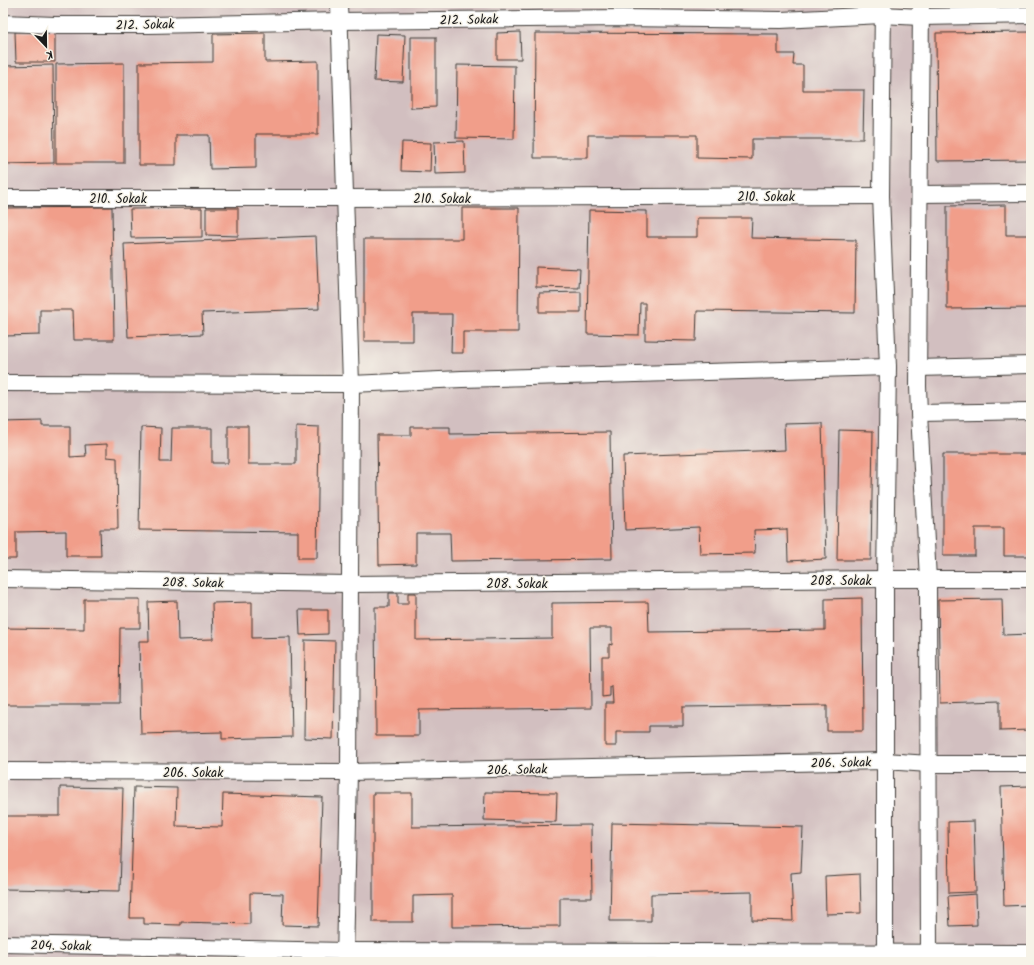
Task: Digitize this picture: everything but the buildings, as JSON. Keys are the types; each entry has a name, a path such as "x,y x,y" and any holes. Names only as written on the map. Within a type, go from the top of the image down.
{"street":[{"path":"339,3 351,384 349,772 345,956"},
{"path":"883,9 881,196 888,367 885,580 885,957"},
{"name":"212. Sokak","path":"3,23 55,25 148,25 622,18 781,20 883,9 1031,15"},
{"path":"921,10 918,413 928,579 929,958"},
{"path":"920,194 1031,194"},
{"name":"210. Sokak","path":"3,198 881,196"},
{"path":"918,368 1031,365"},
{"path":"3,383 351,384 462,379 888,367"},
{"path":"918,413 1031,411"},
{"name":"208. Sokak","path":"3,579 350,584 1031,579"},
{"name":"206. Sokak","path":"3,771 349,772 885,761 929,764 1031,764"},
{"name":"204. Sokak","path":"3,944 345,956 929,958 1031,953"}],"shaded area":[{"path":"3,3 1031,3 1031,962 3,962"}]}
